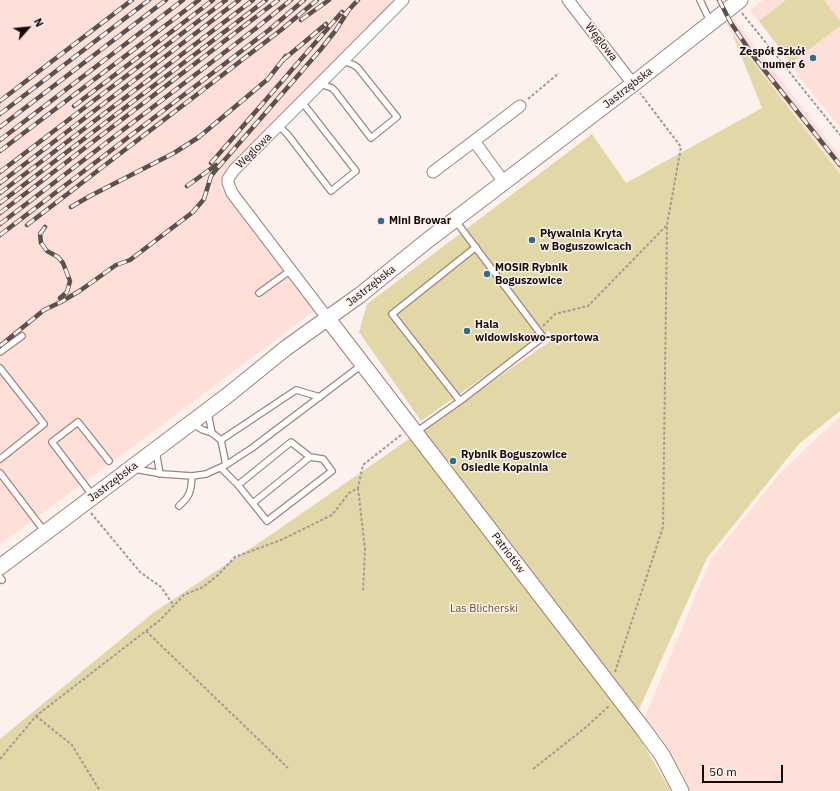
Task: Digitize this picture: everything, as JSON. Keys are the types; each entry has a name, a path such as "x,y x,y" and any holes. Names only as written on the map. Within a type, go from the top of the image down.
{"street":[{"name":"Węglowa","path":"328,318 232,193 228,179 232,173 403,0"},
{"name":"Węglowa","path":"568,0 633,84"},
{"name":"Jastrzębska","path":"1,574 46,533 91,503 131,468 633,84 737,2"},
{"path":"433,172 520,106"},
{"path":"474,141 504,182"},
{"name":"Patriotów","path":"328,318 655,745 681,791"}],"lane":[{"path":"700,0 710,22"},
{"path":"320,84 336,91 371,138 397,117 358,68 343,61"},
{"path":"279,126 288,135 331,191 356,171 302,102"},
{"path":"414,430 460,401 543,337 455,220"},
{"path":"460,401 392,314 476,247"},
{"path":"259,293 291,270"},
{"path":"0,352 22,336"},
{"path":"131,468 144,472 192,476 206,474 223,467 252,448 363,364"},
{"path":"0,368 44,424 0,458"},
{"path":"221,440 296,390 320,397"},
{"path":"208,410 212,432"},
{"path":"91,503 52,442 78,422 109,461"},
{"path":"191,423 203,430 212,432 221,440 223,467 267,521 332,471 323,459 310,457 291,442 238,485"},
{"path":"156,449 160,474"},
{"path":"253,503 310,457"},
{"path":"0,473 46,533"},
{"path":"179,506 186,500 189,494 192,476"}],"path":[{"path":"737,2 840,135"},
{"path":"520,106 559,73"},
{"path":"533,769 585,728 614,692 663,527 667,225 681,147 633,84"},
{"path":"538,331 555,314 588,306 667,225"},
{"path":"363,592 365,549 358,488 363,465 414,430"},
{"path":"0,759 36,716 160,620 184,595 203,587 218,575 235,557 281,540 332,515 349,493 358,488"},
{"path":"91,503 140,572 161,587 174,606"},
{"path":"146,631 288,768"},
{"path":"36,716 72,745 100,791"}],"shaded area":[{"path":"0,0 391,0 392,2 242,156 219,186 314,311 0,544"},
{"name":"Zespół Szkół numer 6","path":"763,0 840,0 840,128 789,64 783,52 750,10"},
{"path":"733,18 840,156 840,174 743,49 725,22"},
{"path":"840,416 840,791 690,791 682,773 645,716 711,559 779,474"}],"green space":[{"path":"786,0 824,0 840,21 840,26 791,63 759,21"},
{"name":"Las Blicherski","path":"732,33 840,174 840,411 799,444 707,558 632,725 671,791 0,791 0,739 154,612 269,536 552,340 549,331 421,421 359,332 367,304 592,134 626,183 762,108"}],"railway":[{"path":"0,101 132,0"},
{"path":"0,114 149,0"},
{"path":"0,127 166,0"},
{"path":"0,140 183,0"},
{"path":"0,151 199,0"},
{"path":"74,106 213,0"},
{"path":"0,172 226,0"},
{"path":"0,183 239,0"},
{"path":"0,193 253,0"},
{"path":"0,203 266,0"},
{"path":"0,213 278,0"},
{"path":"0,224 291,0"},
{"path":"0,235 269,30 304,0"},
{"path":"27,225 281,30 317,0"},
{"path":"301,20 329,0"},
{"path":"344,15 358,0"},
{"path":"719,0 731,23 754,57 840,165"},
{"path":"0,346 44,310 81,290 116,265 130,260 193,212 204,199 211,176 321,49 336,30 348,11"},
{"path":"211,163 342,12"},
{"path":"283,60 326,24"},
{"path":"71,207 174,153 199,137 268,79 286,56"},
{"path":"187,186 216,165"},
{"path":"45,227 40,234 41,243 47,251 58,257 63,263 70,281 67,292 60,298"}],"place":[{"name":"Zespół Szkół numer 6","path":"813,58"},
{"name":"Mini Browar","path":"381,221"},
{"name":"Pływalnia Kryta w Boguszowicach","path":"532,240"},
{"name":"MOSiR Rybnik Boguszowice","path":"487,274"},
{"name":"Hala widowiskowo-sportowa","path":"467,331"},
{"name":"Rybnik Boguszowice Osiedle Kopalnia","path":"453,461"}]}
